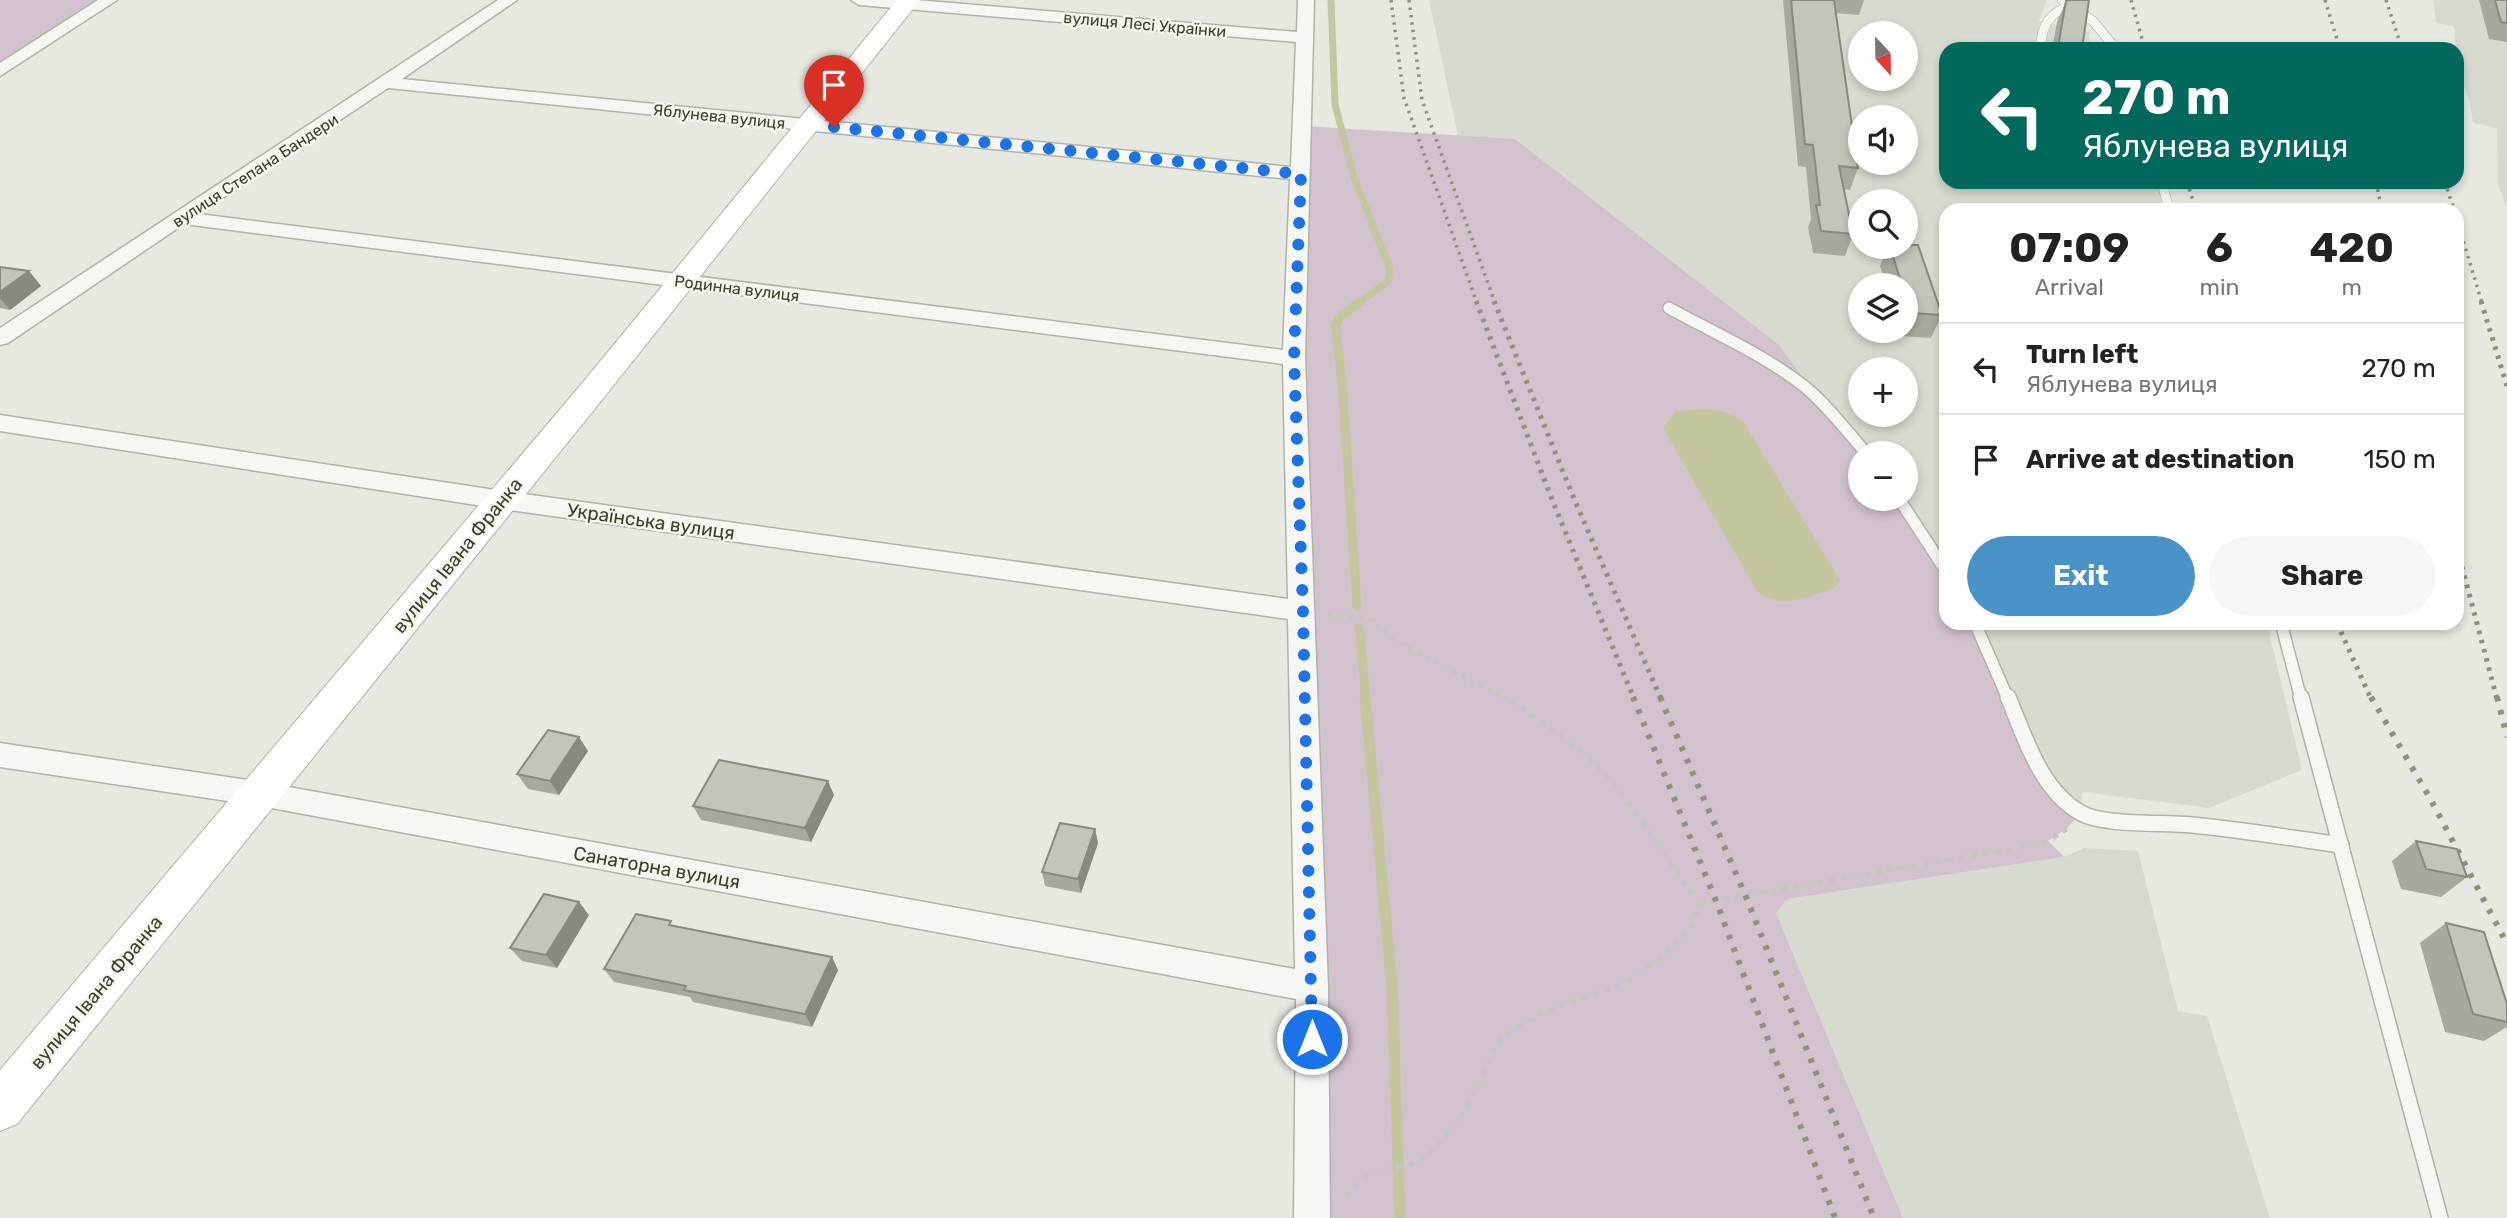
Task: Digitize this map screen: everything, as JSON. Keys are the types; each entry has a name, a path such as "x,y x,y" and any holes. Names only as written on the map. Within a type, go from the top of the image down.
{"street":[{"path":"0,71 109,0"},
{"name":"вулиця Степана Бандери","path":"0,338 509,0"},
{"name":"вулиця Лесі Українки","path":"859,0 908,1 1306,38"},
{"path":"1306,0 1294,358 1312,987 1311,1218"},
{"name":"вулиця Івана Франка","path":"0,1107 261,794 908,1"},
{"name":"Яблунева вулиця","path":"387,83 1301,174"},
{"name":"Родинна вулиця","path":"180,218 1294,358"},
{"name":"Українська вулиця","path":"0,423 502,500 1303,611"},
{"name":"Санаторна вулиця","path":"0,755 261,794 1312,987"}],"lane":[{"path":"2062,0 2101,27 2111,42"},
{"path":"2041,42 2040,34 2047,18 2057,9 2072,6"},
{"path":"1669,308 1784,372 1806,388 1856,441"},
{"path":"1907,511 1939,560"},
{"path":"1978,630 2034,758 2053,789 2081,813 2100,819 2192,825 2341,845"},
{"path":"2283,630 2440,1218"}],"path":[{"path":"1303,611 1346,618 1368,618 1396,642 1501,695 1558,734 1601,770 1628,800 1666,860 1699,902"},
{"path":"1699,902 1746,897 2048,841 2067,830 2081,813"},
{"path":"1343,1199 1367,1176 1388,1168 1408,1166 1429,1154 1460,1118 1480,1082 1492,1052 1504,1035 1541,1013 1620,985 1659,960 1691,929 1699,902"}],"shaded area":[{"path":"0,0 109,0 0,71"},
{"path":"1429,0 2047,0 2039,21 2090,32 2089,42 1939,42 1939,189 2163,189 2166,203 1939,203 1939,630 2269,630 2302,770 2209,808 2082,792 2081,813 2066,829 1460,145"},
{"path":"2433,0 2507,0 2507,208 2498,184 2497,128 2473,123 2464,87 2464,42 2455,42 2454,27 2436,23"},
{"path":"1303,126 1515,139 1779,345 1849,441 1848,511 1901,511 1939,563 1939,630 1978,630 2034,758 2081,813 2066,829 2048,841 2064,857 1787,899 1776,913 1903,1218 1312,1218 1303,611"},
{"path":"1701,409 1724,412 1744,423 1840,580 1835,588 1785,601 1766,597 1757,591 1663,428 1675,412"},
{"path":"2084,848 2138,851 2178,1011 2207,1016 2270,1218 1903,1218 1776,913 1787,899 2064,857"}],"building":[{"path":"1791,0 1834,0 1849,105 1848,167 1839,166 1848,210 1848,234 1821,231 1816,205 1820,205 1813,145 1805,144"},
{"path":"2089,0 2083,42 2059,42 2066,1"},
{"path":"2495,0 2507,0 2507,23 2501,22"},
{"path":"1918,245 1939,306 1939,315 1918,313 1918,273 1898,273 1894,259 1918,259"},
{"path":"0,267 29,271 0,292"},
{"path":"548,730 579,737 550,781 517,774"},
{"path":"719,760 828,781 805,828 693,806"},
{"path":"1060,823 1095,829 1078,879 1042,872"},
{"path":"2416,841 2457,849 2467,877 2426,869"},
{"path":"544,894 579,902 546,955 510,948"},
{"path":"636,914 671,921 669,925 832,957 805,1014 684,990 686,986 604,969"},
{"path":"2446,923 2484,932 2507,1004 2507,1022 2473,1014"}],"waterway":[{"path":"1331,0 1335,104 1354,178 1390,269 1388,281 1359,303"},
{"path":"1357,606 1342,380 1335,326 1340,317 1361,301"},
{"path":"1359,628 1366,699"},
{"path":"1365,697 1392,986 1400,1218"}],"railway":[{"path":"1391,0 1404,98 1477,303"},
{"path":"1409,0 1422,100 1495,303"},
{"path":"2131,0 2143,42"},
{"path":"2325,0 2338,42"},
{"path":"2386,0 2400,42"},
{"path":"2189,189 2194,203"},
{"path":"2378,189 2380,203"},
{"path":"2447,189 2452,203"},
{"path":"2464,243 2482,303"},
{"path":"1476,301 1551,497 1634,699"},
{"path":"1494,301 1572,494 1661,699"},
{"path":"2481,301 2507,386"},
{"path":"2464,574 2497,699"},
{"path":"2340,630 2371,699"},
{"path":"1633,697 1716,901 1835,1218"},
{"path":"1660,697 1746,897 1874,1218"},
{"path":"2371,697 2431,800 2507,944"},
{"path":"2497,697 2507,737"}],"route":[{"path":"834,127 1301,174 1294,358 1303,611 1312,1039"}]}
